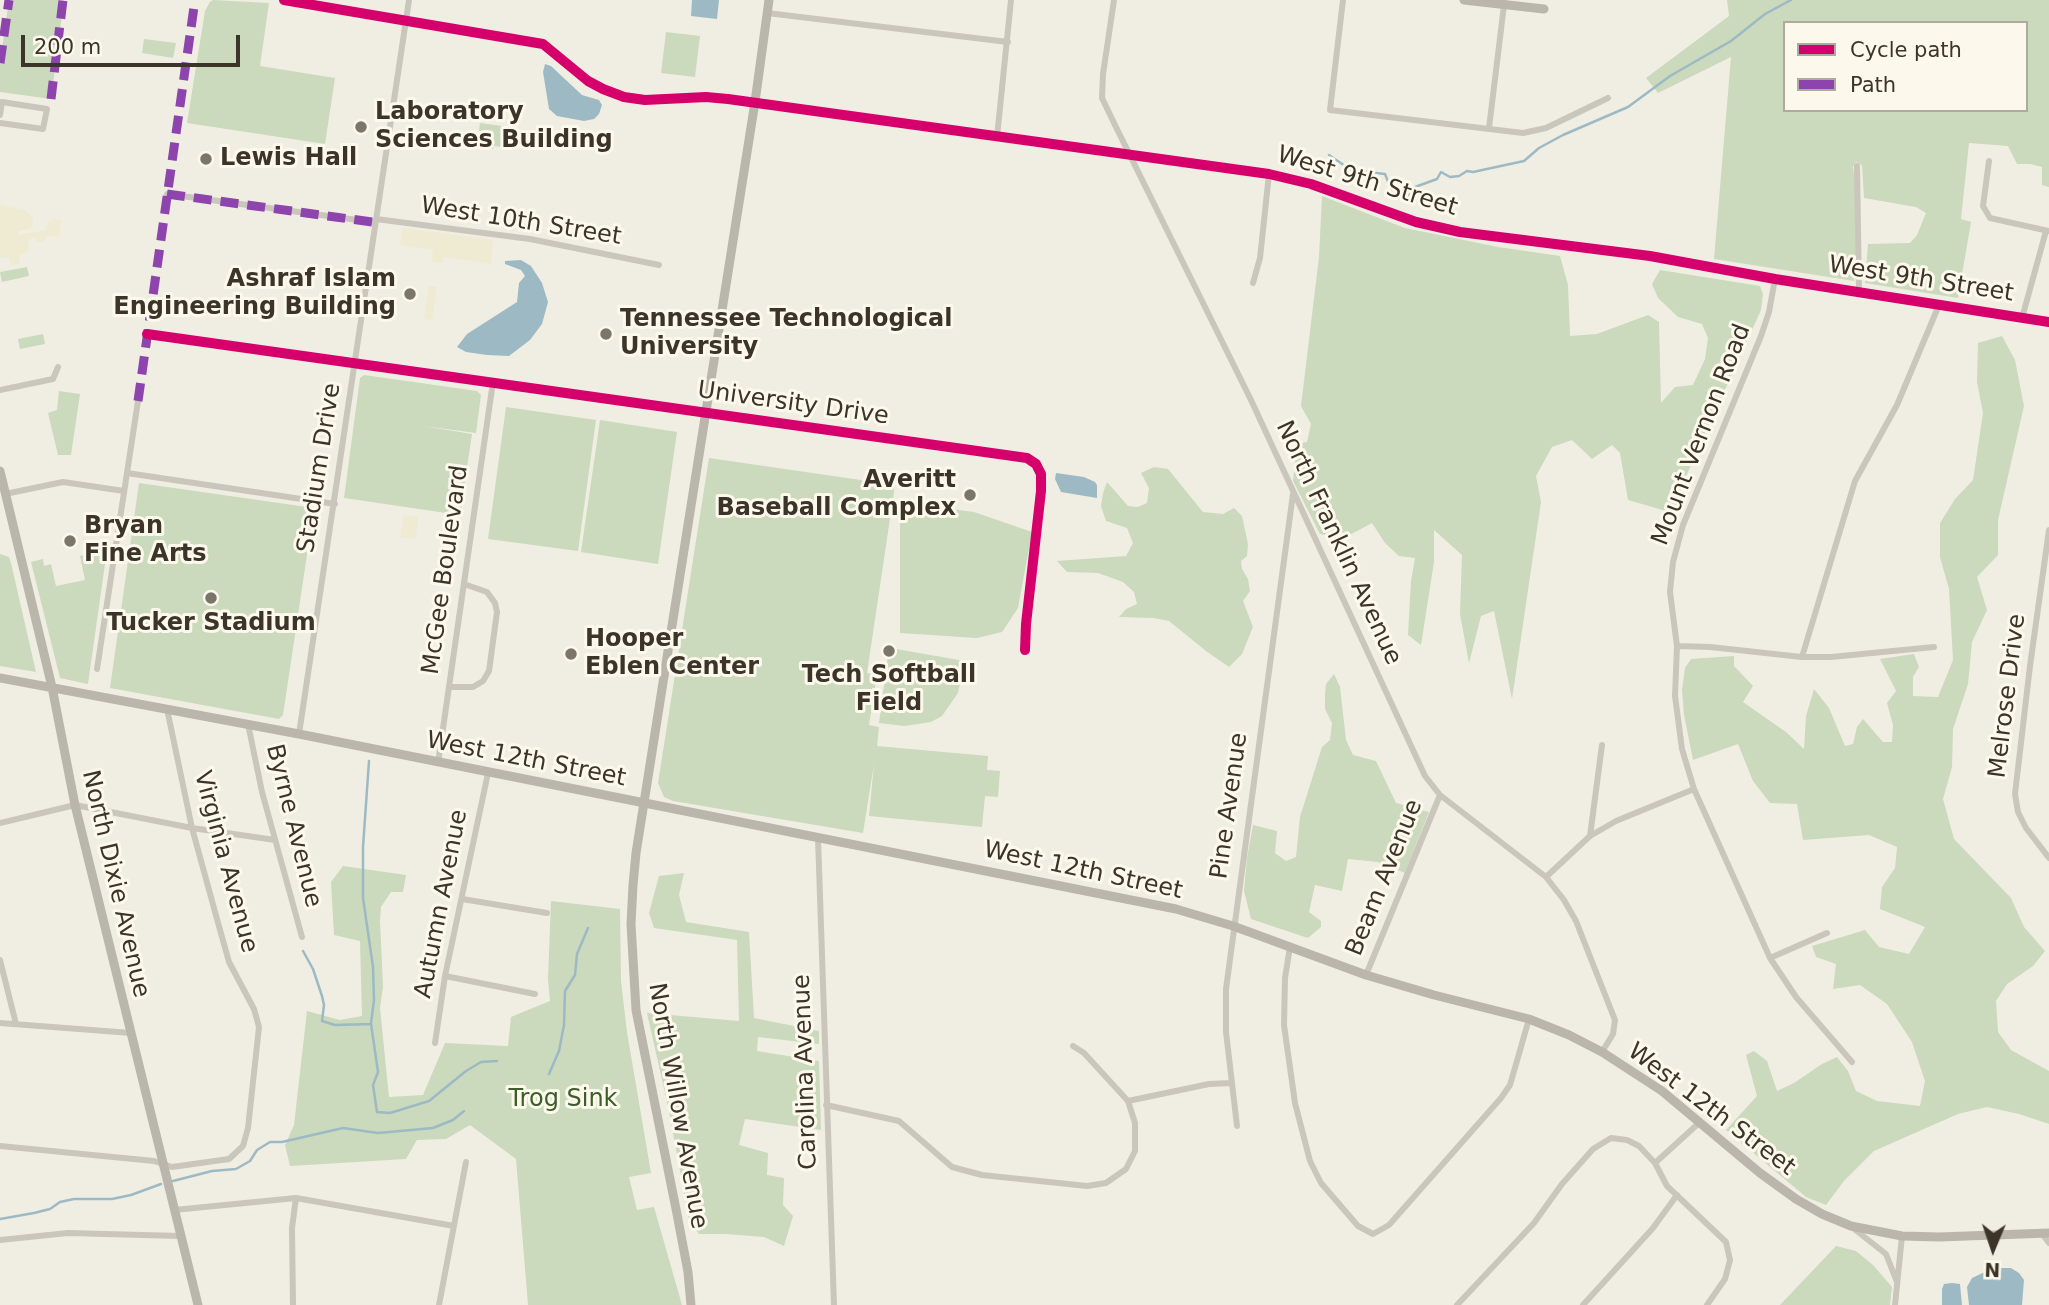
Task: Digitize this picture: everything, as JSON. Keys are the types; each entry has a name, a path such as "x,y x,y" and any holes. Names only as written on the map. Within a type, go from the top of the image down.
{"main road":[{"name":"North Willow Avenue","path":"691,1305 684,1249 635,1001 631,923 636,853 769,0"},
{"path":"1464,0 1544,9"},
{"name":"North Dixie Avenue","path":"0,471 52,687 75,805 198,1305"},
{"name":"West 12th Street","path":"0,678 299,734 1176,909 1233,926 1366,975 1529,1019 1569,1035 1602,1052 1662,1091 1760,1173 1796,1199 1851,1226 1902,1236 2045,1232"}],"street":[{"name":"West 9th Street","path":"284,0 543,44 588,80 624,97 664,100 706,96 1269,174 1311,184 1416,222 1460,232 1639,254 1775,279 2049,322"},
{"name":"Stadium Drive","path":"299,734 356,363 374,220 410,0"},
{"path":"997,137 1012,0"},
{"name":"North Franklin Avenue","path":"1114,0 1102,98 1251,400 1425,776 1440,796 1546,877 1576,921 1615,1020 1613,1034 1602,1052"},
{"path":"1343,0 1330,110 1523,133 1546,128 1608,98"},
{"path":"1489,128 1504,5"},
{"path":"767,13 1008,42"},
{"path":"0,116 2,102 47,109 43,129 0,123"},
{"path":"1990,160 1983,206 1990,218 2048,231 2022,317"},
{"path":"1857,166 1859,292"},
{"path":"1253,283 1260,258 1269,174"},
{"name":"West 10th Street","path":"167,194 530,239 659,265"},
{"name":"Mount Vernon Road","path":"1775,279 1761,336 1681,532 1673,562 1670,592 1677,646 1675,696 1682,748 1694,789 1770,958 1796,997 1852,1062"},
{"path":"1802,657 1855,481 1897,405 1939,305"},
{"name":"University Drive","path":"356,363 1027,458 1036,464 1041,474 1041,491 1025,650"},
{"path":"0,390 54,379 58,367"},
{"name":"McGee Boulevard","path":"438,763 493,382"},
{"path":"97,669 138,401"},
{"path":"127,473 334,505"},
{"path":"5,494 63,482 124,491"},
{"name":"Pine Avenue","path":"1237,1126 1226,1032 1226,989 1294,493"},
{"name":"Melrose Drive","path":"2049,530 2015,794 2018,812 2026,828 2049,858"},
{"path":"449,687 473,687 484,681 489,671 497,612 495,603 487,592 464,584"},
{"path":"1677,646 1802,657 1831,657 1934,647"},
{"name":"Virginia Avenue","path":"162,1164 172,1167 209,1164 229,1159 243,1146 248,1128 259,1027 254,1009 229,962 192,828 167,709"},
{"name":"Byrne Avenue","path":"248,724 275,840 302,937"},
{"path":"1590,836 1602,745"},
{"name":"Autumn Avenue","path":"435,1043 445,976 488,773"},
{"path":"1546,877 1590,836 1616,821 1694,789"},
{"name":"Beam Avenue","path":"1366,975 1440,796"},
{"path":"0,823 75,805 192,828 275,840"},
{"name":"Carolina Avenue","path":"818,838 835,1305"},
{"path":"462,899 547,913"},
{"path":"1770,958 1827,933"},
{"path":"1290,947 1285,978 1284,1025 1295,1103 1310,1161 1321,1183 1359,1226 1373,1234 1389,1225 1502,1098 1510,1085 1529,1019"},
{"path":"0,960 16,1024"},
{"path":"445,976 535,994"},
{"path":"0,1023 131,1033"},
{"path":"827,1105 899,1121 952,1167 982,1175 1087,1186 1106,1183 1126,1169 1135,1151 1135,1123 1128,1101 1084,1053 1073,1046"},
{"path":"1128,1101 1209,1084 1232,1083"},
{"path":"1656,1163 1700,1122"},
{"path":"1457,1305 1534,1223 1593,1149 1611,1138 1627,1140 1639,1146 1656,1163 1667,1186 1727,1242 1730,1260 1725,1279 1707,1305"},
{"path":"0,1146 162,1164"},
{"path":"439,1305 466,1163"},
{"path":"1583,1305 1653,1228 1677,1195"},
{"path":"174,1210 296,1198 454,1226"},
{"path":"293,1305 292,1228 296,1198"},
{"path":"1851,1226 1886,1254 1897,1282"},
{"path":"2045,1232 2049,1243"},
{"path":"0,1240 68,1233 180,1236"},
{"path":"1895,1305 1902,1236"}],"green space":[{"path":"9,0 64,0 51,99 0,92 0,63"},
{"path":"213,0 269,3 260,66 335,78 325,144 187,123 205,11"},
{"path":"1727,0 2049,0 2049,187 2042,185 2042,167 2017,164 2008,146 1969,143 1961,219 1971,222 1958,298 1865,283 1868,244 1910,243 1917,235 1926,213 1916,207 1864,198 1862,165 1856,162 1853,167 1856,186 1854,281 1714,259 1731,57 1658,93 1646,78 1729,16"},
{"path":"666,32 700,36 695,77 661,73"},
{"path":"144,39 176,43 173,58 142,53"},
{"path":"480,123 517,128 514,148 477,147"},
{"path":"1322,196 1405,228 1498,247 1560,256 1568,285 1570,336 1597,334 1648,315 1659,322 1661,403 1675,387 1693,385 1705,359 1708,338 1702,324 1678,317 1658,298 1652,284 1660,270 1760,286 1763,294 1761,310 1687,474 1673,513 1628,500 1620,453 1612,445 1592,459 1572,440 1552,447 1536,476 1541,502 1512,699 1494,611 1481,616 1469,663 1460,614 1462,555 1434,530 1434,562 1421,645 1408,635 1415,558 1399,556 1385,543 1372,523 1344,538 1320,534 1293,481 1297,444 1307,442 1311,424 1301,406 1319,257"},
{"path":"27,267 29,276 2,282 0,272"},
{"path":"43,334 45,344 20,349 18,339"},
{"path":"2002,336 2015,360 2024,406 1998,520 1998,555 1977,577 1987,610 1972,642 1968,684 1953,729 1952,767 1943,799 1954,839 2011,898 2024,927 2045,951 2033,966 2007,984 1996,1001 1998,1032 2011,1050 2049,1071 2049,1124 1987,1107 1958,1114 1874,1151 1844,1181 1826,1205 1806,1197 1726,1130 1757,1096 1746,1055 1754,1051 1767,1061 1777,1091 1837,1057 1848,1071 1856,1091 1877,1101 1920,1106 1925,1081 1912,1042 1887,1004 1860,985 1833,989 1836,964 1816,957 1812,946 1865,930 1879,947 1909,954 1925,927 1880,909 1882,887 1895,868 1897,847 1869,835 1803,840 1797,804 1770,803 1753,781 1738,744 1693,760 1684,715 1682,690 1685,668 1691,659 1734,656 1734,666 1753,686 1743,702 1786,732 1804,749 1806,716 1814,689 1829,708 1845,746 1853,744 1857,727 1863,719 1883,742 1892,742 1893,725 1887,703 1896,691 1880,659 1914,654 1919,667 1913,677 1913,696 1938,697 1953,660 1949,589 1940,557 1940,523 1955,499 1973,480 1983,413 1977,382 1978,343"},
{"path":"364,375 477,391 481,395 476,433 423,426 472,434 460,515 344,498 360,378"},
{"path":"59,391 80,394 71,455 58,455 48,413 57,410"},
{"path":"506,407 596,420 578,551 488,539"},
{"path":"600,420 677,432 658,564 581,552"},
{"path":"709,458 895,485 867,673 877,675 869,725 879,727 877,746 988,756 987,770 1000,771 998,797 985,796 982,827 869,816 874,764 863,833 673,801 664,797 658,783"},
{"path":"1154,467 1168,469 1203,512 1223,514 1234,508 1242,516 1248,544 1247,556 1241,561 1250,591 1243,601 1253,627 1242,654 1229,667 1169,621 1119,617 1126,609 1137,604 1134,592 1123,582 1098,573 1067,572 1057,561 1126,556 1133,543 1127,528 1106,521 1101,506 1103,493 1107,482 1128,506 1138,507 1147,503 1149,488 1141,473"},
{"name":"Tucker Stadium","path":"139,483 314,508 283,715 279,719 110,688"},
{"name":"Averitt Baseball Complex","path":"911,504 974,512 1032,532 1018,608 1002,632 977,638 900,633 900,524 902,513"},
{"path":"107,550 88,684 60,678 31,562 43,559 44,566 51,564 56,586 85,580 80,556"},
{"path":"0,554 9,557 11,563 36,672 0,666"},
{"name":"Tech Softball Field","path":"896,649 965,661 958,693 942,716 931,722 904,726 879,723 888,655"},
{"path":"1334,674 1340,687 1346,740 1353,755 1376,761 1396,803 1429,812 1405,873 1378,862 1348,859 1342,891 1315,885 1309,912 1321,921 1321,927 1308,938 1251,919 1244,891 1247,858 1253,825 1277,831 1275,853 1286,861 1296,857 1300,817 1322,747 1330,740 1332,723 1325,709 1325,694 1326,684"},
{"name":"Trog Sink","path":"343,866 406,875 403,892 391,892 381,907 383,987 380,1008 389,1097 423,1095 445,1043 508,1046 511,1017 550,1001 548,979 551,901 620,909 621,981 651,1173 629,1177 637,1210 654,1207 682,1305 528,1305 516,1159 470,1125 446,1139 417,1140 406,1159 290,1166 285,1145 294,1125 307,1011 340,1020 362,1016 360,941 334,935 331,882"},
{"path":"684,873 679,895 686,922 749,932 754,1018 819,1031 819,1044 758,1037 757,1051 819,1061 821,1130 745,1119 739,1145 768,1153 767,1175 784,1178 783,1205 793,1216 784,1246 764,1237 699,1234 689,1220 647,1013 739,1021 737,940 654,928 649,913 659,876"},
{"path":"1836,1246 1856,1251 1873,1265 1892,1287 1890,1305 1780,1305"}],"shaded area":[{"path":"0,205 24,210 34,218 31,228 18,231 19,235 45,230 49,222 55,219 61,220 59,238 52,235 43,242 38,242 35,238 28,240 29,250 19,256 20,264 11,266 9,257 0,258"},
{"path":"403,228 493,240 491,264 443,257 442,263 432,262 433,250 400,245"},
{"path":"429,286 437,287 432,320 424,319"},
{"path":"404,515 419,517 415,539 400,537"}],"water":[{"path":"692,0 719,0 717,19 691,16"},
{"path":"545,64 551,66 582,95 599,100 602,105 594,119 584,121 557,116 549,109 543,72"},
{"path":"521,260 531,266 542,283 548,302 542,324 530,340 509,356 466,352 457,347 467,334 517,302 519,283 525,276 521,270 505,264 505,261"},
{"path":"1056,473 1084,477 1095,482 1097,498 1061,492 1055,479"},
{"path":"2011,1268 2024,1280 2022,1305 1969,1305 1967,1287 1972,1278 1989,1270"},
{"path":"1944,1284 1960,1284 1962,1305 1942,1305"}],"waterway":[{"path":"1329,155 1351,170 1385,174 1393,194 1400,197 1409,195 1415,187 1437,179 1441,172 1450,177 1459,176 1467,171 1524,161 1539,148 1563,135 1628,107 1670,76 1731,41 1765,14 1791,0"},
{"path":"369,761 363,847 363,898 373,967 374,1000 371,1023"},
{"path":"549,1074 559,1051 564,1025 565,991 575,975 577,954 588,928"},
{"path":"303,951 313,969 322,996 322,1021 335,1025 371,1024 378,1072 373,1085 377,1112 390,1113 429,1101 481,1062 497,1061"},
{"path":"173,1181 212,1171 236,1169 250,1161 257,1150 270,1142 282,1142 343,1128 378,1133 433,1128 453,1120 464,1111"},
{"path":"0,1219 50,1209 60,1202 74,1199 112,1199 131,1195 161,1184"}],"marked path":[{"path":"0,63 9,0"},
{"path":"51,99 63,0"},
{"path":"138,401 195,0"},
{"path":"167,194 372,222"}],"cycle path":[{"path":"284,0 543,44 588,81 624,97 645,100 706,97 728,99 1269,174 1311,184 1416,222 1460,232 1650,256 1775,279 2049,322"},
{"path":"147,334 1027,458 1036,464 1041,474 1041,491 1025,650"}],"place":[{"name":"Laboratory Sciences Building","path":"361,127"},
{"name":"Lewis Hall","path":"206,159"},
{"name":"Ashraf Islam Engineering Building","path":"410,294"},
{"name":"Tennessee Technological University","path":"606,334"},
{"name":"Averitt Baseball Complex","path":"970,495"},
{"name":"Bryan Fine Arts","path":"70,541"},
{"name":"Tucker Stadium","path":"211,598"},
{"name":"Tech Softball Field","path":"889,651"},
{"name":"Hooper Eblen Center","path":"571,654"}]}
